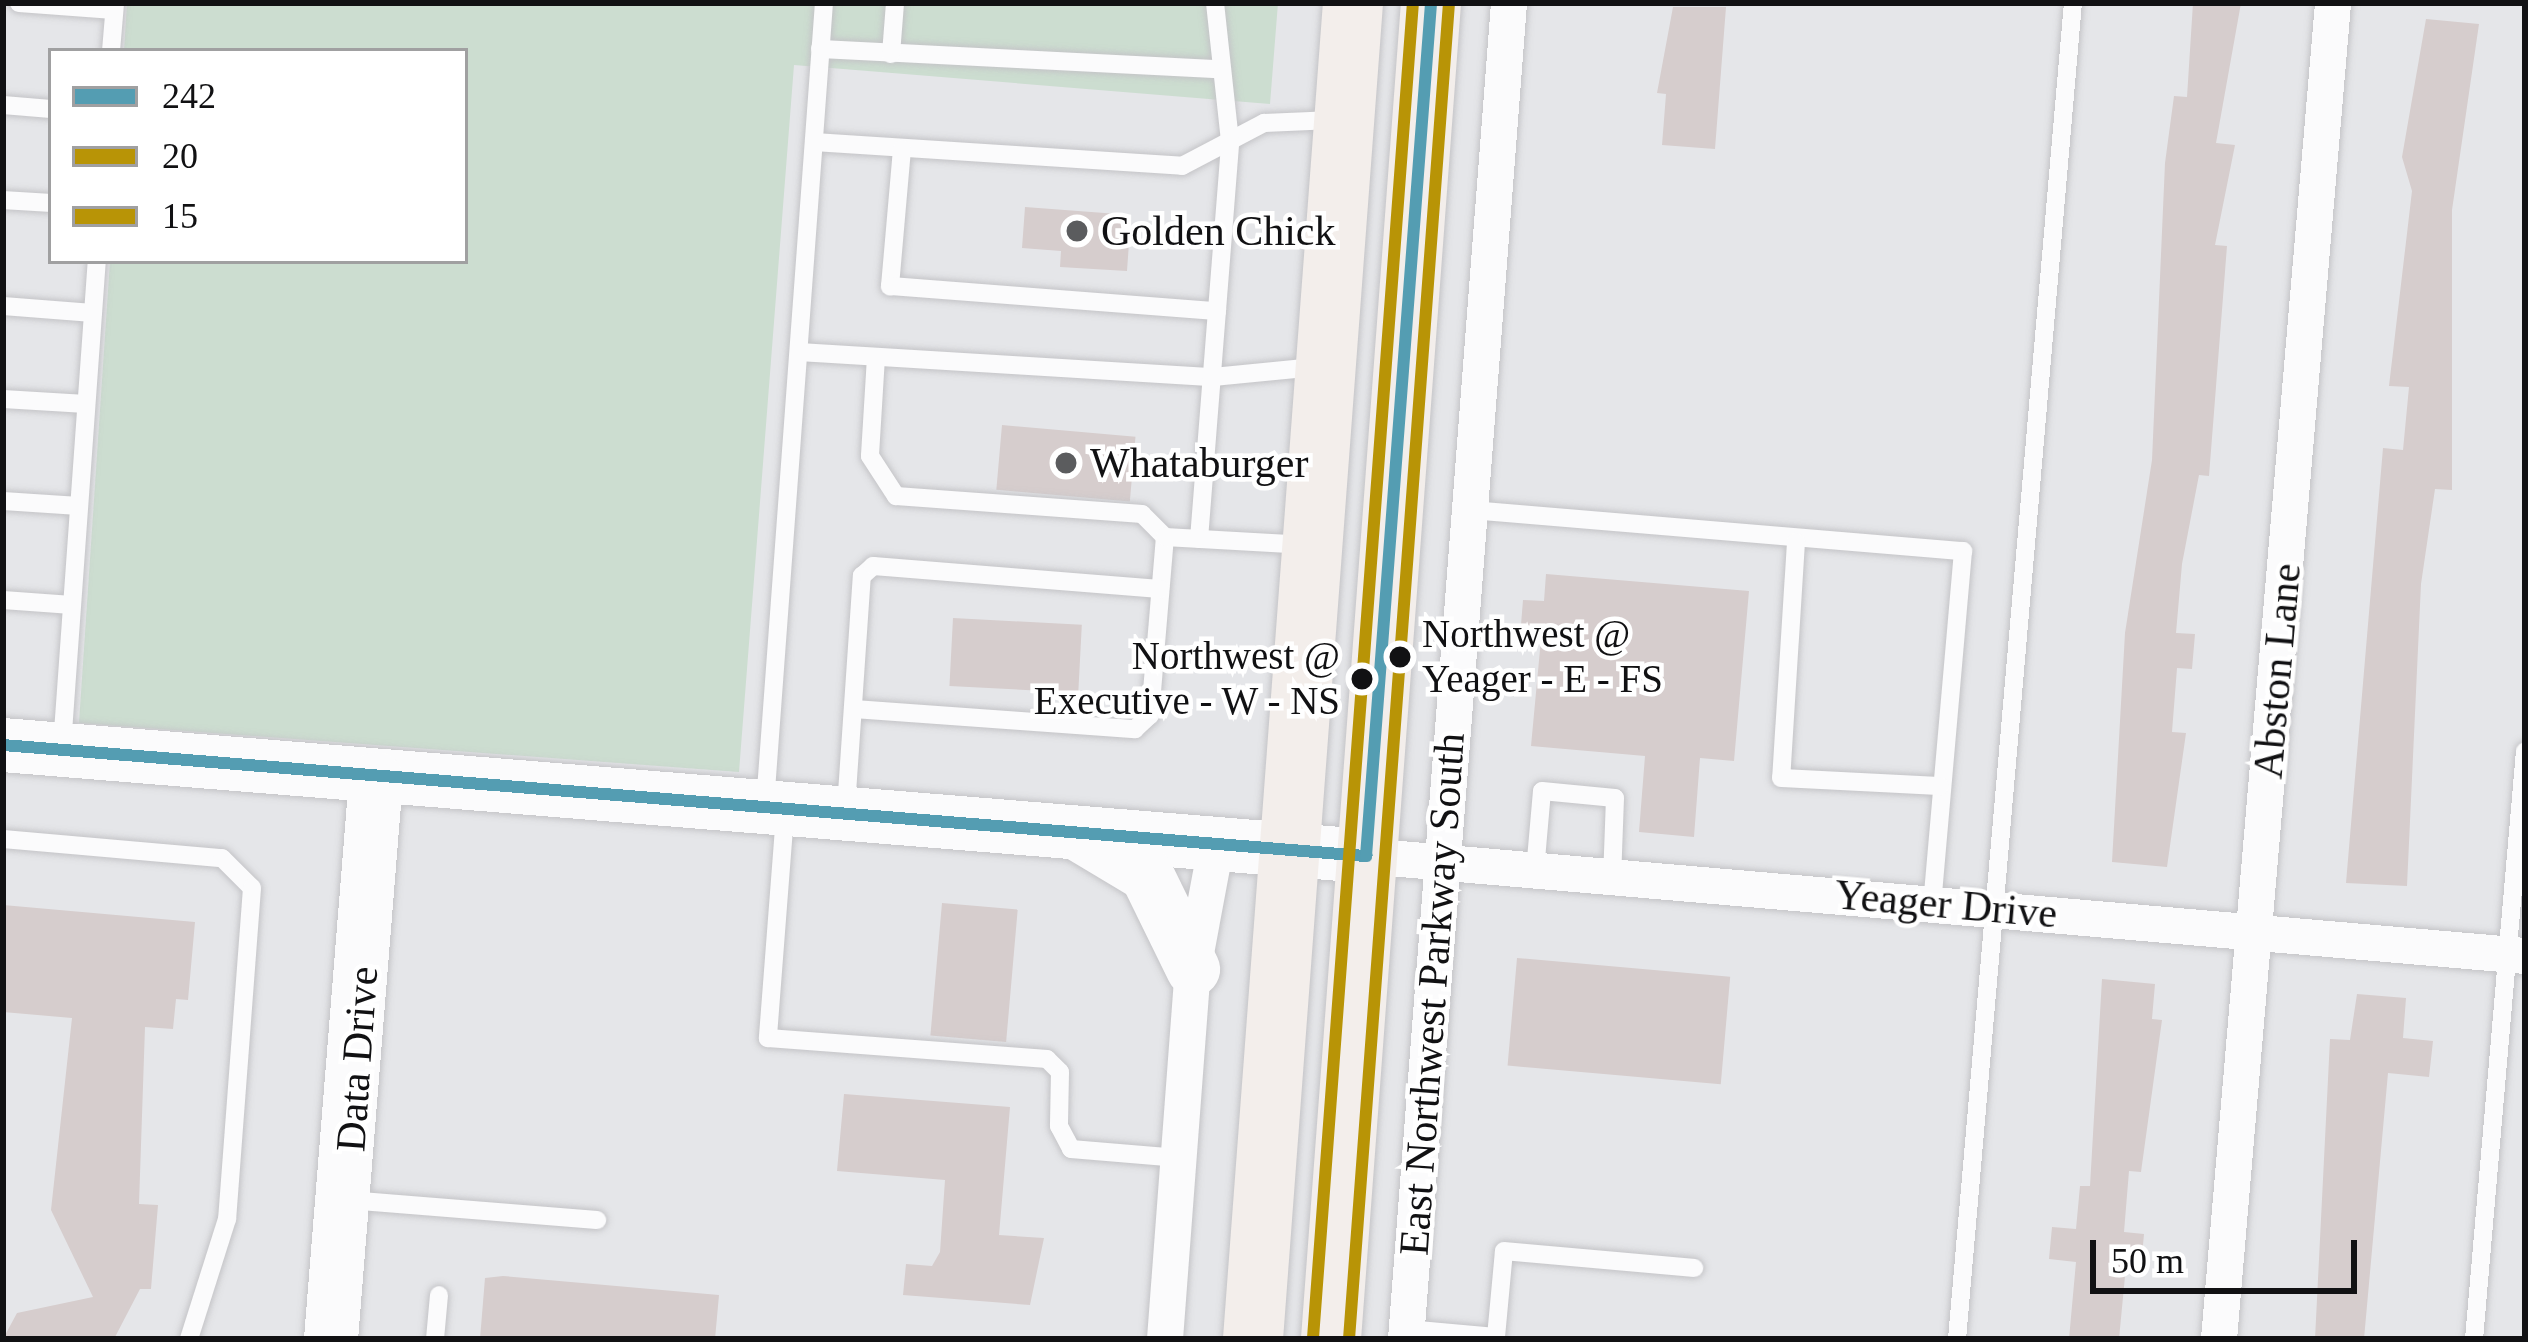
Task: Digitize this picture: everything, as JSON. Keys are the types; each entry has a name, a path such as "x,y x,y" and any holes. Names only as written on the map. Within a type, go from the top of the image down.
{"main road":[{"path":"1252,1339 1353,3"},
{"path":"1331,1339 1431,3"}],"street":[{"name":"East Northwest Parkway South","path":"1407,1334 1510,3"},
{"name":"Abston Lane","path":"2218,1339 2333,3"},
{"path":"3,745 1366,856"},
{"name":"Data Drive","path":"331,1339 348,1200 376,778"},
{"path":"1075,831 1147,875 1192,969"},
{"path":"1165,1339 1192,969 1217,841"},
{"name":"Yeager Drive","path":"1366,856 2517,955"}],"lane":[{"path":"19,3 115,6 111,48"},
{"path":"824,3 799,352 768,1038 1048,1059 1060,1072 1059,1126 1072,1149 1179,1158"},
{"path":"891,54 895,3"},
{"path":"1199,539 1230,141 1215,3"},
{"path":"1957,1339 2073,3"},
{"path":"820,49 1219,69"},
{"path":"3,105 48,109"},
{"path":"814,142 1182,166 1287,117 1345,120"},
{"path":"902,148 890,286 1217,311"},
{"path":"3,200 48,203"},
{"path":"62,751 97,264"},
{"path":"3,306 93,313"},
{"path":"799,352 1213,377 1326,365"},
{"path":"876,358 870,456 896,496 1142,514 1165,537 1312,546"},
{"path":"3,399 86,404"},
{"path":"3,501 79,506"},
{"path":"1471,510 1796,542 1963,551 1931,903"},
{"path":"854,709 1135,729 1150,715 1165,537"},
{"path":"1796,542 1781,778 1940,786"},
{"path":"846,815 862,576 873,566 1160,589"},
{"path":"3,600 72,604"},
{"path":"2474,1339 2517,955 2525,751"},
{"path":"1535,871 1542,791 1615,798 1612,878"},
{"path":"3,839 222,858 251,889 227,1219 189,1339"},
{"path":"348,1200 597,1220"},
{"path":"1407,1334 1496,1337 1504,1251 1694,1268"},
{"path":"436,1339 439,1294"}],"green space":[{"path":"127,3 1278,3 1270,104 794,65 739,772 79,723 110,264 468,264 468,48 124,48"}],"building":[{"path":"2193,3 2241,3 2216,143 2235,145 2215,245 2227,246 2209,476 2199,475 2182,564 2176,633 2195,634 2192,669 2177,668 2172,732 2186,733 2167,867 2112,862 2125,633 2152,460 2165,163 2174,96 2187,97"},
{"path":"1673,7 1726,7 1715,149 1662,145 1666,94 1657,93"},
{"path":"2426,19 2479,24 2452,210 2452,490 2435,489 2421,584 2407,886 2346,883 2383,448 2403,450 2409,387 2389,386 2412,191 2402,157"},
{"name":"Golden Chick","path":"1025,207 1131,215 1127,271 1060,267 1061,251 1022,248"},
{"name":"Whataburger","path":"1002,425 1135,437 1130,501 996,490"},
{"path":"1546,574 1749,591 1734,761 1700,758 1694,837 1639,832 1645,756 1531,746 1541,639 1520,637 1523,600 1544,601"},
{"path":"953,618 1082,625 1078,693 949,686"},
{"path":"942,903 1018,910 1006,1042 930,1035"},
{"path":"3,905 195,922 188,1000 176,999 173,1029 145,1027 139,1204 158,1205 151,1289 140,1289 114,1339 3,1339 17,1313 93,1297 51,1210 72,1018 3,1012"},
{"path":"1517,958 1730,977 1721,1084 1508,1066"},
{"path":"2102,979 2155,984 2152,1019 2162,1020 2141,1172 2129,1171 2124,1232 2144,1234 2141,1267 2126,1266 2119,1339 2069,1339 2076,1262 2049,1259 2052,1227 2076,1229 2080,1186 2090,1186"},
{"path":"2357,994 2406,998 2403,1038 2433,1041 2429,1077 2388,1073 2364,1339 2315,1339 2330,1039 2350,1040"},
{"path":"844,1094 1010,1107 999,1235 1044,1238 1030,1305 903,1295 906,1264 932,1266 940,1252 945,1180 837,1171"},
{"path":"485,1278 719,1295 715,1339 480,1339"}],"transit line":[{"name":"15","path":"1313,1338 1413,3"},
{"name":"242","path":"3,745 1366,856 1431,3"},
{"name":"20","path":"1349,1339 1449,4"}],"place":[{"name":"Golden Chick","path":"1077,231"},
{"name":"Whataburger","path":"1066,463"},
{"name":"Northwest @ Yeager - E - FS","path":"1400,657"},
{"name":"Northwest @ Executive - W - NS","path":"1362,679"}]}
